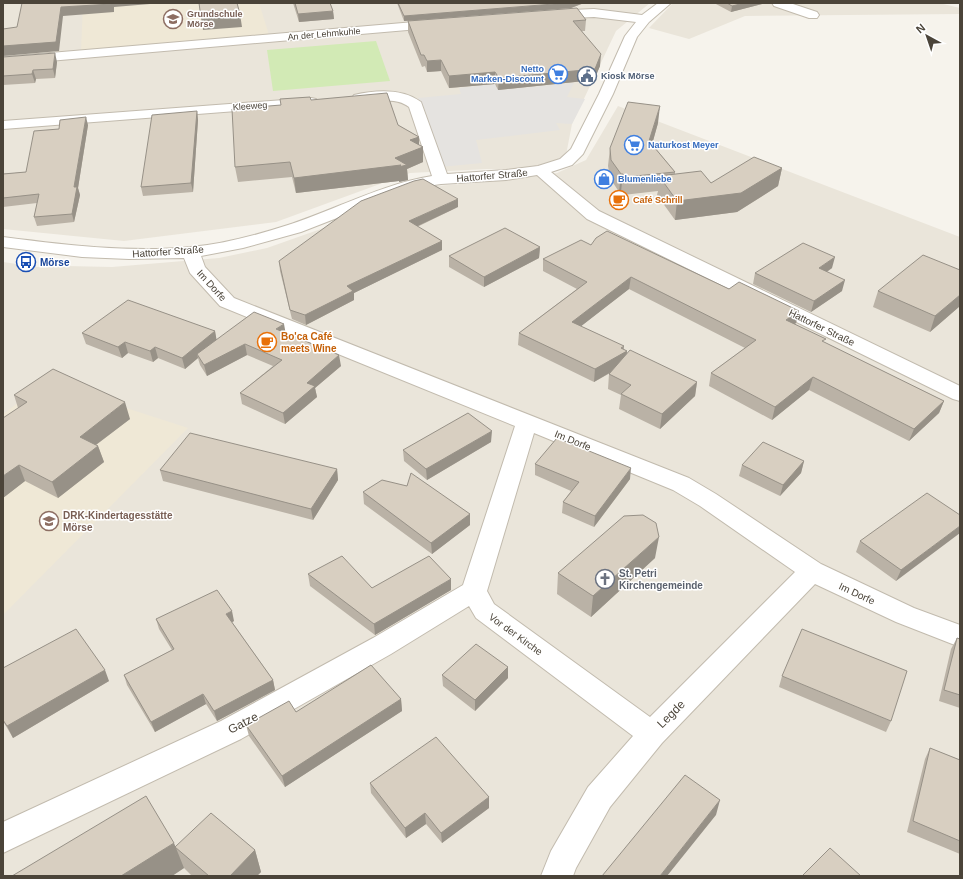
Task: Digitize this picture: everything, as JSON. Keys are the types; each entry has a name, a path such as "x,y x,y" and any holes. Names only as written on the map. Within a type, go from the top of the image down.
{"street":[{"path":"540,170 566,162 578,151 606,94 631,36 645,19 665,3"},
{"path":"778,3 813,16"},
{"path":"535,16 567,13 594,13 645,19"},
{"name":"An der Lehmkuhle","path":"3,61 448,23"},
{"path":"348,99 386,96 401,97 411,100 416,104 441,179"},
{"name":"Kleeweg","path":"3,125 324,100"},
{"name":"Hattorfer Straße","path":"3,242 90,252 130,254 191,252 243,243 295,228 410,184 441,179 506,175 540,170 593,215 960,394"},
{"name":"Im Dorfe","path":"191,252 196,269 227,302 681,484 708,500 812,571 905,615 960,636"},
{"path":"474,591 527,421"},
{"name":"Legde","path":"557,876 562,862 599,797 652,734 812,571"},
{"name":"Vor der Kirche","path":"474,591 485,611 652,734"},
{"name":"Gatze","path":"3,838 231,730 382,646 474,591"}],"shaded area":[{"path":"3,3 650,3 616,31 572,124 566,155 547,164 513,170 487,169 410,173 276,222 124,241 3,229"},
{"name":"Grundschule Mörse","path":"83,3 259,3 269,35 81,51"},
{"path":"673,3 939,3 960,8 960,14 745,16 689,39 649,28"},
{"path":"574,83 567,97 585,99 572,124 556,123 560,130 476,140 482,163 440,167 418,98 461,94 459,88 495,84 498,90"},
{"path":"618,106 960,237 960,876 3,876 3,262 37,267 112,267 219,258 267,248 352,218 402,197 437,186 488,182 557,173 586,160"},
{"name":"DRK-Kindertagesstätte Mörse","path":"46,382 188,428 3,615 3,414"}],"green space":[{"path":"376,41 390,81 273,91 267,50"}],"building":[{"path":"22,3 112,4 61,7 56,42 3,46 3,29 17,27"},
{"path":"199,3 237,3 240,14 201,18"},
{"path":"295,3 330,3 333,11 298,14"},
{"path":"398,3 566,3 404,16"},
{"path":"727,3 744,3 732,6"},
{"path":"577,8 586,20 573,21 601,54 595,69 499,78 495,72 449,76 441,60 427,61 424,55 421,55 408,21"},
{"path":"55,53 53,69 33,70 32,74 3,76 3,57"},
{"path":"387,93 398,125 419,137 410,140 423,147 395,158 407,165 294,178 290,162 235,167 232,109 281,105 280,99 310,97 311,100"},
{"path":"628,102 660,106 649,141 675,172 625,177 611,160 610,148"},
{"path":"197,111 191,183 141,187 152,115"},
{"path":"86,117 74,187 77,187 72,214 34,217 39,194 3,198 3,174 26,172 34,131 59,129 60,120"},
{"path":"754,157 782,168 741,193 677,201 659,176 701,171 711,183"},
{"path":"423,179 458,199 409,221 442,241 347,286 353,291 305,315 290,310 279,261 361,201"},
{"path":"505,228 540,247 484,277 449,256"},
{"path":"607,231 729,289 739,282 799,311 786,320 826,339 822,341 944,401 914,429 813,377 775,407 711,373 756,340 631,277 572,322 624,346 621,348 627,351 595,369 519,333 587,282 543,259 581,240 591,245 596,238"},
{"path":"803,243 835,257 819,268 845,280 814,301 755,273"},
{"path":"923,255 960,270 960,295 935,316 878,291"},
{"path":"128,300 215,331 182,358 155,347 150,351 125,342 118,347 82,333"},
{"path":"254,312 284,324 276,329 339,355 307,383 315,386 283,413 240,393 282,360 245,344 204,365 197,354"},
{"path":"630,350 697,382 662,414 621,394 631,385 609,374"},
{"path":"53,369 125,402 80,437 98,446 52,482 19,465 3,476 3,418 27,402 14,395"},
{"path":"468,413 492,431 426,469 403,450"},
{"path":"190,433 337,469 311,509 160,470"},
{"path":"557,438 631,468 595,516 563,502 579,482 535,464"},
{"path":"763,442 804,461 783,485 742,465"},
{"path":"411,473 470,514 431,543 363,492 382,480 407,486"},
{"path":"927,493 960,515 960,526 901,570 860,541"},
{"path":"643,515 656,523 659,537 593,596 558,573 624,516"},
{"path":"342,556 372,588 429,556 451,579 374,624 308,574"},
{"path":"217,590 232,611 226,614 273,680 214,711 203,694 151,722 124,675 174,649 156,619"},
{"path":"76,629 105,670 7,726 3,720 3,668"},
{"path":"802,629 907,671 891,721 782,676"},
{"path":"957,638 960,639 960,695 944,690"},
{"path":"476,644 508,667 475,700 442,675"},
{"path":"371,665 401,699 282,776 246,725 289,701 296,712"},
{"path":"436,737 489,797 441,833 425,813 405,828 370,783"},
{"path":"930,748 960,760 960,841 913,821"},
{"path":"685,775 720,800 660,876 602,876"},
{"path":"146,796 174,843 121,876 12,876"},
{"path":"211,813 255,850 230,876 209,876 175,847"},
{"path":"830,848 861,876 802,876"}],"place":[{"name":"Grundschule Mörse","path":"173,19"},
{"name":"Netto Marken-Discount","path":"558,74"},
{"name":"Kiosk Mörse","path":"587,76"},
{"name":"Naturkost Meyer","path":"634,145"},
{"name":"Blumenliebe","path":"604,179"},
{"name":"Café Schrill","path":"619,200"},
{"name":"Mörse","path":"26,262"},
{"name":"Bo'ca Café meets Wine","path":"267,342"},
{"name":"DRK-Kindertagesstätte Mörse","path":"49,521"},
{"name":"St. Petri Kirchengemeinde","path":"605,579"}]}
